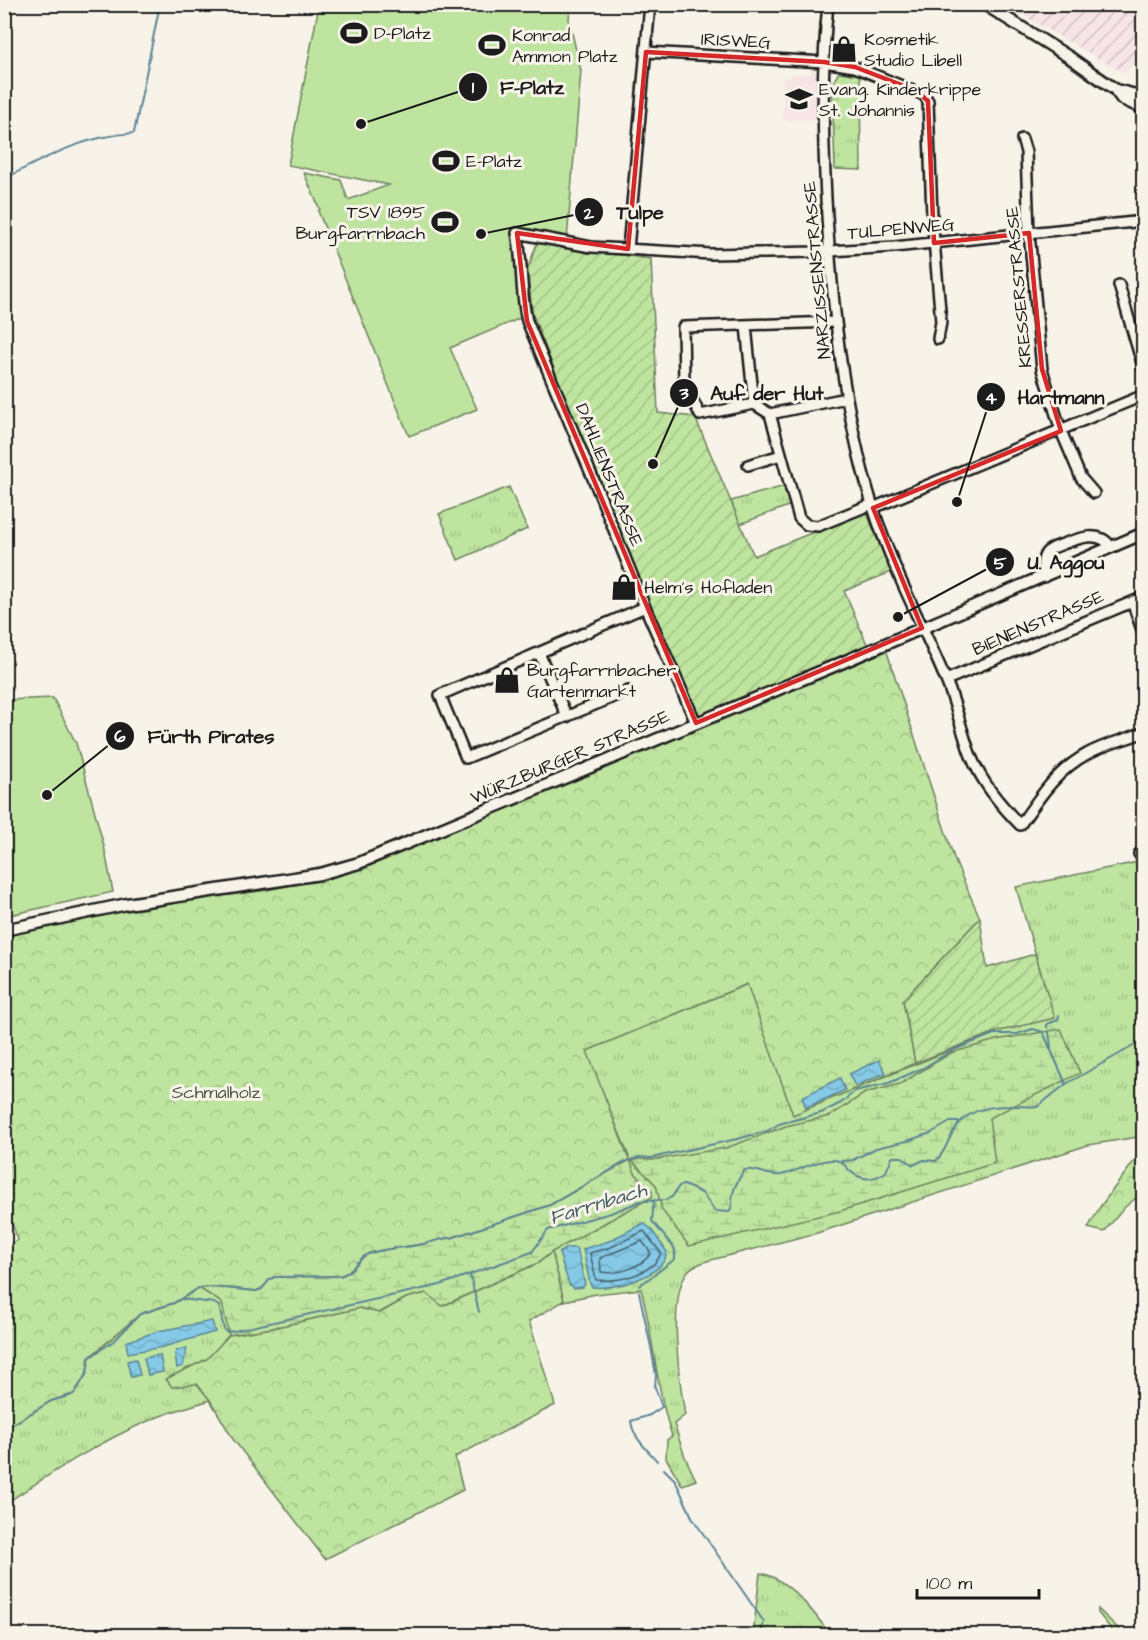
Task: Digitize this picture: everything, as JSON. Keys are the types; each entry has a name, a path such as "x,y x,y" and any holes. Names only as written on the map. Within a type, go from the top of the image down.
{"street":[{"path":"628,249 650,4"},
{"name":"NARZISSENSTRASSE","path":"828,4 824,62 829,251 835,322 846,398 872,506 884,540 946,680 971,756 981,778 995,798 1020,825 1043,792 1060,773 1078,759 1143,732"},
{"path":"984,4 1071,58 1116,90 1143,98 1143,108 1122,99 1116,90"},
{"name":"IRISWEG","path":"646,52 824,62 855,67 924,95 928,101 934,243"},
{"name":"KRESSERSTRASSE","path":"1022,139 1026,152 1029,233 1042,369 1061,431 1081,478 1094,493"},
{"name":"TULPENWEG","path":"517,233 591,247 711,254 829,251 934,243 1143,221"},
{"name":"DAHLIENSTRASSE","path":"517,233 521,253 523,302 527,321 572,425 645,607 696,723"},
{"path":"934,243 941,322 938,339"},
{"path":"1119,285 1143,370"},
{"path":"835,322 683,327 684,382 700,415 754,404 770,414 799,518 807,525 818,526 872,506 1061,431 1143,395"},
{"path":"746,326 754,404"},
{"path":"770,414 846,398"},
{"path":"748,465 781,455"},
{"name":"WÜRZBURGER STRASSE","path":"4,930 127,904 320,874 359,863 1044,577 1143,533"},
{"path":"1044,577 1043,560 1053,549 1089,536 1104,538 1111,547"},
{"name":"BIENENSTRASSE","path":"946,680 1143,597"},
{"path":"1132,602 1143,635"},
{"path":"628,691 466,758 440,695 645,607"},
{"path":"539,653 567,717"}],"highlighted area":[{"path":"646,52 824,62 855,67 917,91 928,101 934,243 1029,233 1042,369 1061,431 873,508 922,628 696,723 527,321 517,233 628,249"}],"shaded area":[{"path":"1005,5 1136,5 1135,63 1124,73"},
{"name":"Evang. Kinderkrippe St. Johannis","path":"811,68 816,71 816,119 783,120 783,78 791,78 791,74 811,74"}],"green space":[{"name":"TSV 1895 Burgfarrnbach","path":"319,5 570,5 569,20 581,71 567,240 526,233 518,270 523,317 450,348 477,409 409,436 304,173 341,180 348,200 389,185 288,165"},
{"path":"839,72 860,75 861,170 835,169 832,84"},
{"path":"537,243 651,259 658,413 695,417 754,556 866,511 891,572 844,591 870,651 698,727 629,564 533,315 527,271"},
{"path":"785,486 791,505 740,524 731,501"},
{"path":"509,487 527,529 458,560 439,514"},
{"name":"Schmalholz","path":"885,646 955,861 980,918 903,1000 915,1063 793,1115 747,984 587,1051 630,1162 625,1162 550,1205 451,1238 371,1253 340,1276 270,1279 262,1289 256,1291 199,1288 174,1303 140,1314 90,1357 87,1373 74,1394 51,1401 5,1429 5,1248 18,1240 5,1204 5,935 121,908 262,891 346,873 402,852"},
{"path":"53,698 76,743 104,846 113,892 5,916 5,700"},
{"path":"1143,861 1144,1126 1138,1137 1088,1145 817,1233 707,1261 690,1269 683,1280 678,1297 677,1317 678,1361 685,1415 674,1424 685,1457 696,1480 682,1485 666,1458 667,1440 672,1436 662,1400 641,1289 596,1294 564,1301 552,1253 229,1336 207,1359 166,1379 173,1387 197,1383 210,1400 171,1412 111,1439 57,1470 5,1504 5,1427 51,1401 70,1396 87,1373 89,1358 140,1314 174,1303 199,1288 451,1238 516,1216 629,1157 586,1051 748,984 793,1114 995,1032 1054,1018 1016,887"},
{"path":"980,918 987,968 1035,954 1055,1018 995,1032 915,1063 903,1000"},
{"path":"1061,1029 1080,1073 989,1118 995,1163 840,1211 689,1246 662,1210 656,1185 632,1161 726,1148 786,1126 830,1116 865,1093 900,1084 951,1053 996,1040"},
{"path":"1143,1126 1143,1192 1124,1208 1104,1232 1088,1228 1100,1207 1138,1156 1138,1137"},
{"path":"630,1160 635,1173 652,1191 652,1197 552,1252 538,1263 442,1306 426,1293 406,1298 379,1313 360,1308 272,1328 229,1335 222,1303 199,1288 256,1291 262,1289 270,1279 275,1277 340,1276 371,1253 451,1238 550,1205"},
{"path":"552,1252 564,1301 529,1321 555,1405 455,1457 463,1490 325,1559 233,1439 210,1400 197,1384 172,1387 166,1379 207,1359 229,1335 272,1328 360,1308 380,1313 406,1298 426,1293 443,1306 538,1263"},
{"path":"760,1573 780,1581 790,1589 809,1607 830,1635 753,1635"},
{"path":"1098,1609 1125,1635 1116,1635 1098,1613"}],"water":[{"path":"879,1060 886,1073 855,1086 849,1074"},
{"path":"840,1078 845,1090 806,1108 802,1097"},
{"path":"644,1223 667,1252 664,1261 647,1275 636,1280 612,1286 592,1287 583,1249 609,1241"},
{"path":"567,1248 576,1248 578,1252 585,1284 583,1287 574,1288 569,1284 559,1253"},
{"path":"212,1321 215,1332 163,1347 128,1353 126,1342 158,1331"},
{"path":"187,1348 183,1366 177,1368 176,1351"},
{"path":"160,1355 163,1372 148,1375 144,1358"},
{"path":"136,1359 140,1375 131,1377 127,1361"}],"waterway":[{"path":"4,179 67,148 99,138 134,133 160,4"},
{"path":"1047,1027 1047,1024 1058,1020 1059,1015"},
{"name":"Farrnbach","path":"4,1424 15,1423 51,1401 74,1394 87,1373 89,1358 115,1340 140,1314 174,1303 199,1288 256,1291 262,1289 270,1279 275,1277 340,1276 371,1253 451,1238 550,1205 625,1162 639,1157 651,1158 737,1139 767,1131 779,1124 821,1113 841,1103 855,1091 889,1083 923,1068 951,1051 994,1034 1017,1034 1033,1029 1043,1032 1066,1084"},
{"name":"Farrnbach","path":"1049,1032 1051,1047"},
{"name":"Farrnbach","path":"181,1299 214,1303 219,1306 224,1329 226,1332 234,1331 440,1285 532,1252 548,1230 611,1213 641,1201 665,1200 672,1197 679,1186 684,1185 702,1193 715,1211 729,1212 734,1190 745,1170 781,1175 818,1162 833,1160 842,1162 854,1174 863,1178 877,1177 886,1172 892,1157 902,1157 913,1165 924,1160 936,1161 955,1129 971,1114 992,1107 1037,1107 1066,1084 1144,1040"},
{"path":"841,1161 853,1160 876,1148 931,1133 950,1122 959,1122"},
{"path":"639,1286 675,1259 675,1249 652,1221 654,1201"},
{"path":"470,1275 479,1312"},
{"path":"639,1292 656,1375 655,1387 662,1407 650,1415 631,1421 637,1438 657,1461"},
{"path":"664,1469 675,1480 693,1519 764,1622 760,1636"}],"place":[{"name":"D-Platz","path":"354,33"},
{"name":"Konrad Ammon Platz","path":"492,45"},
{"name":"Kosmetik Studio Libell","path":"844,49"},
{"name":"Evang. Kinderkrippe St. Johannis","path":"799,99"},
{"name":"F-Platz","path":"361,124"},
{"name":"E-Platz","path":"446,161"},
{"name":"TSV 1895 Burgfarrnbach","path":"445,222"},
{"name":"Tulpe","path":"481,234"},
{"name":"Auf der Hut","path":"653,464"},
{"name":"Hartmann","path":"957,502"},
{"name":"Helm's Hofladen","path":"624,587"},
{"name":"U. Aggou","path":"898,617"},
{"name":"Burgfarrnbacher Gartenmarkt","path":"507,680"},
{"name":"Fürth Pirates","path":"47,795"}]}
